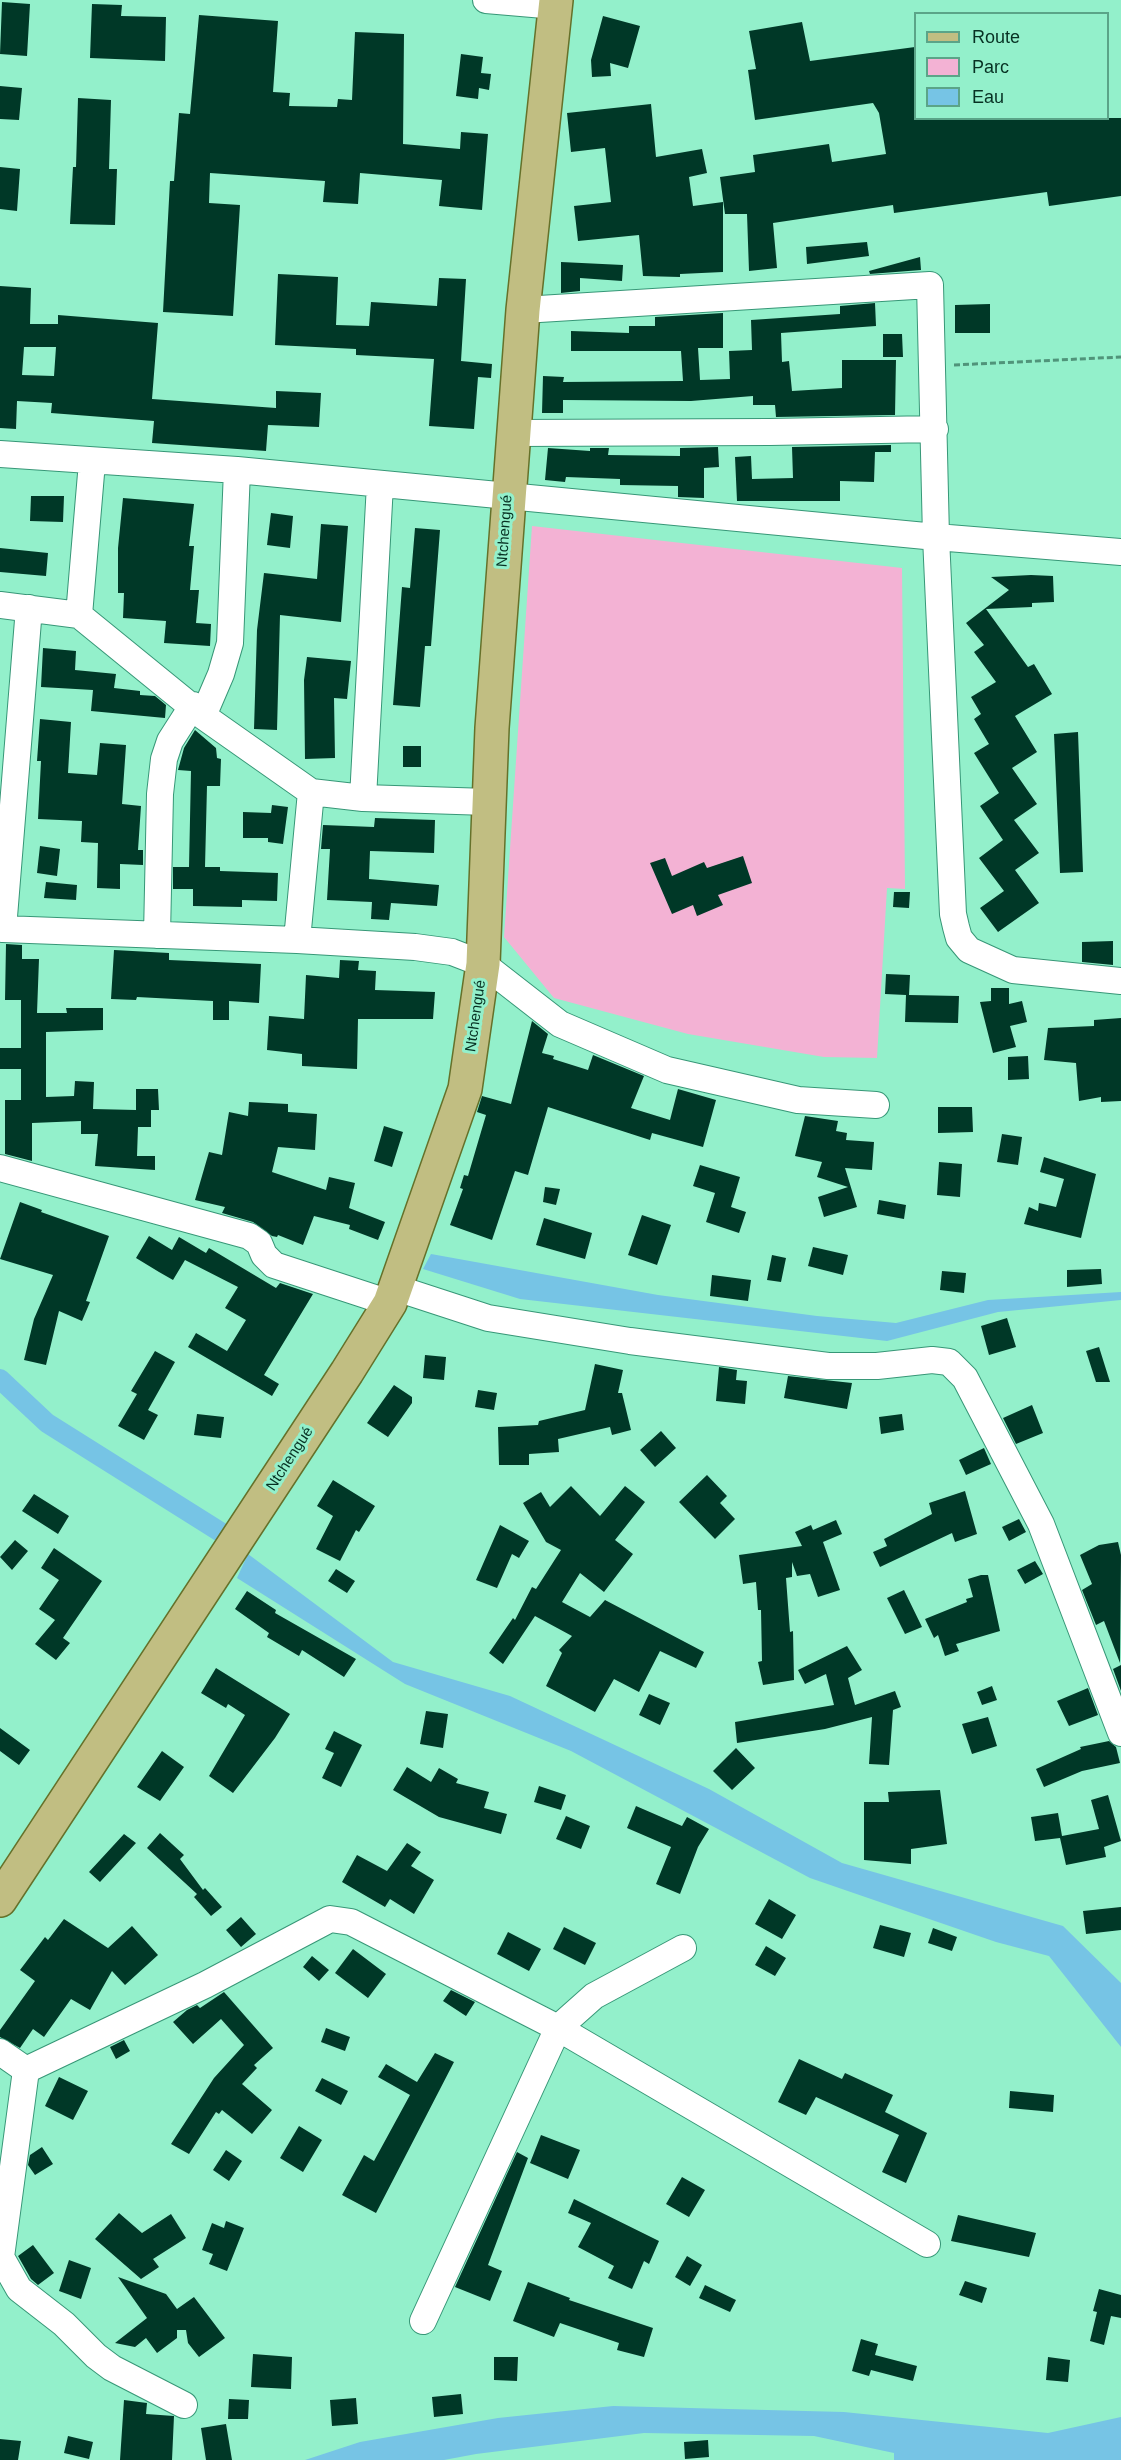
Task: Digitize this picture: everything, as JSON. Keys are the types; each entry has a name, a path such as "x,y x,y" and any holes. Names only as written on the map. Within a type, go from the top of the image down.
{"main road":[{"name":"Ntchengué","path":"0,1900 347,1372 393,1295 465,1089 483,964 488,802 507,496 523,310 556,3"}],"street":[{"path":"486,0 556,3"},
{"path":"523,310 930,285 936,537 953,914 959,938 969,950 1013,970 1049,976 1121,981"},
{"path":"513,433 935,429"},
{"path":"0,454 237,470 936,537 1121,552"},
{"path":"79,615 92,462"},
{"path":"157,935 160,794 164,759 171,741 198,710 221,674 230,643 237,470"},
{"path":"363,798 380,484"},
{"path":"0,605 79,615 198,710 311,792 363,798 488,802"},
{"path":"29,608 1,934 157,935 297,940 415,947 452,952 483,964 560,1024 667,1070 798,1100 876,1105"},
{"path":"297,940 311,792"},
{"path":"0,1168 249,1236 259,1243 264,1255 274,1265 488,1318 641,1343 828,1366 877,1366 932,1360 950,1362 965,1378 1041,1524 1121,1733"},
{"path":"26,2070 205,1985 330,1919 351,1922 558,2028 927,2244"},
{"path":"423,2321 558,2028 594,1996 683,1948"},
{"path":"0,2052 26,2070"},
{"path":"26,2070 1,2257 19,2289 64,2324 96,2356 111,2367 184,2405"}],"path":[{"path":"932,364 963,365 1121,357"}],"green space":[{"path":"532,526 902,568 905,889 887,888 877,1058 824,1057 688,1034 554,998 504,937"}],"water":[{"path":"431,1254 658,1295 817,1316 896,1323 988,1300 1121,1292 1121,1300 998,1312 887,1341 520,1299 423,1269"},
{"path":"248,1554 393,1662 510,1696 709,1789 842,1863 1063,1926 1121,1983 1121,2047 1049,1956 996,1942 810,1878 571,1751 405,1684 237,1578"},
{"path":"613,2406 844,2412 1048,2433 1121,2417 1121,2460 894,2460 894,2453 814,2436 644,2433 444,2460 305,2460 360,2442 498,2418"}],"building":[{"path":"2,2 30,4 27,56 0,54"},
{"path":"92,4 122,5 121,16 166,17 165,61 90,58"},
{"path":"199,15 278,21 273,92 290,93 289,106 337,107 338,99 352,100 355,32 404,34 403,144 460,149 461,132 488,134 482,210 439,206 442,180 360,173 358,204 323,202 325,181 210,173 209,203 240,205 233,316 163,312 170,181 174,181 179,113 190,114"},
{"path":"603,16 640,26 628,68 610,63 611,76 592,77 591,60"},
{"path":"802,22 810,61 914,47 914,120 1109,120 1109,118 1121,118 1121,196 1049,206 1047,192 894,213 893,205 773,223 777,268 749,271 747,214 725,214 720,177 755,172 753,155 829,144 832,162 886,154 879,113 873,103 755,120 748,70 756,69 749,31"},
{"path":"461,54 483,57 481,73 491,74 489,90 479,88 478,99 456,96"},
{"path":"0,86 22,88 19,120 0,119"},
{"path":"78,98 111,100 109,169 117,169 115,225 70,224 73,167 76,167"},
{"path":"651,104 656,157 702,149 707,173 689,177 693,206 723,202 723,272 680,274 680,277 643,276 639,235 578,241 574,206 611,202 605,148 571,152 567,113"},
{"path":"0,167 20,169 17,211 0,209"},
{"path":"867,242 869,256 807,264 806,247"},
{"path":"920,257 921,270 870,274 869,271"},
{"path":"561,262 623,265 622,281 580,278 580,291 561,293"},
{"path":"278,274 338,277 336,325 369,326 371,302 437,306 439,278 466,279 461,361 492,364 491,378 478,377 474,429 429,426 434,359 356,355 356,349 275,345"},
{"path":"0,286 31,288 30,324 58,324 58,315 158,323 152,399 276,408 276,391 321,393 319,427 268,425 266,451 152,443 154,421 51,413 52,403 17,401 16,429 0,428","holes":["24,347 56,347 54,376 22,375"]},
{"path":"875,303 876,326 781,333 782,362 789,361 792,391 842,388 842,360 896,360 895,415 776,417 775,405 753,405 753,396 691,401 563,400 563,413 542,413 543,376 564,377 563,382 683,381 681,351 571,351 571,331 629,333 629,326 655,326 655,317 723,313 723,348 698,348 700,380 730,379 729,351 752,350 751,320 840,314 840,306"},
{"path":"990,304 990,333 955,333 955,305"},
{"path":"883,334 902,334 903,357 883,357"},
{"path":"891,445 891,452 875,452 874,482 840,481 840,501 737,501 735,457 751,456 752,479 793,478 792,447"},
{"path":"718,447 719,467 704,468 704,498 678,497 678,486 620,485 620,479 566,477 565,482 545,480 548,448 590,451 590,448 609,448 608,455 680,456 680,448"},
{"path":"31,496 64,496 63,522 30,521"},
{"path":"123,498 194,504 189,546 194,546 190,590 199,590 196,623 211,624 210,646 164,643 166,621 123,618 124,593 118,593 118,548"},
{"path":"271,513 293,516 290,548 267,545"},
{"path":"321,524 348,526 341,622 280,615 277,730 254,729 257,630 264,573 317,579"},
{"path":"415,528 440,530 431,646 425,646 420,707 393,705 402,587 410,588"},
{"path":"0,548 48,553 46,576 0,572"},
{"path":"1053,576 1054,602 1032,603 1032,607 986,609 1028,667 1034,664 1052,694 1015,716 1037,752 1012,768 1037,804 1014,820 1039,853 1015,870 1039,903 998,932 980,908 1004,891 979,858 1003,840 980,806 999,793 974,753 989,744 974,719 981,714 971,697 996,682 974,652 984,645 966,623 1009,590 991,577"},
{"path":"43,648 76,651 75,670 116,674 114,688 140,691 140,695 155,696 166,705 165,718 91,711 93,690 41,687"},
{"path":"307,657 351,661 347,699 334,698 335,758 305,759 304,680"},
{"path":"40,719 71,722 68,773 97,775 100,743 126,745 122,804 141,806 138,850 143,850 143,865 120,864 120,889 97,888 98,843 81,842 82,821 38,819 41,761 37,761"},
{"path":"195,730 216,748 217,758 221,759 220,786 207,786 205,867 220,867 220,871 278,873 277,901 242,900 242,907 193,906 193,889 173,889 173,867 189,867 191,771 178,770 184,748"},
{"path":"1078,732 1083,872 1060,873 1054,734"},
{"path":"403,746 421,746 421,767 403,767"},
{"path":"272,805 288,807 283,844 268,842 268,838 243,838 243,812 271,813"},
{"path":"375,818 435,820 434,853 370,851 369,879 439,885 437,906 391,903 389,920 371,919 372,902 327,900 330,849 321,849 323,825 374,827"},
{"path":"40,846 60,849 57,876 37,873"},
{"path":"743,856 752,883 718,895 723,905 697,916 693,905 672,914 650,863 665,858 672,876 704,862 707,868"},
{"path":"46,882 77,885 76,900 44,898"},
{"path":"894,892 910,892 909,908 893,907"},
{"path":"1113,941 1113,965 1082,962 1082,942"},
{"path":"6,944 22,945 22,959 39,959 37,1013 67,1013 66,1008 103,1008 103,1030 46,1032 46,1097 74,1096 75,1081 94,1082 93,1109 136,1110 136,1089 158,1089 159,1110 151,1110 151,1127 138,1127 137,1156 155,1156 155,1170 95,1166 98,1134 81,1134 81,1121 32,1123 32,1161 5,1154 5,1100 21,1100 21,1069 0,1069 0,1048 21,1048 21,1000 5,1000"},
{"path":"114,950 169,953 169,960 261,964 259,1003 229,1001 229,1020 213,1020 213,1001 137,997 136,1000 111,999"},
{"path":"340,960 359,961 358,970 376,971 375,990 435,992 433,1019 358,1019 357,1069 302,1066 302,1054 267,1050 269,1016 304,1019 306,975 339,978"},
{"path":"886,974 910,975 909,995 959,996 958,1023 905,1022 906,995 885,994"},
{"path":"991,988 1009,988 1009,1004 1022,1001 1027,1022 1010,1026 1016,1047 993,1053 980,1002 991,1001"},
{"path":"1121,1018 1121,1101 1101,1102 1101,1097 1079,1101 1076,1063 1044,1060 1048,1028 1094,1026 1094,1020"},
{"path":"532,1021 548,1034 542,1053 554,1056 553,1059 588,1070 593,1055 644,1076 631,1108 670,1120 678,1089 716,1100 703,1147 652,1133 650,1140 548,1107 528,1175 515,1171 492,1240 450,1225 463,1189 460,1188 464,1175 468,1176 486,1115 477,1112 482,1096 511,1104"},
{"path":"1028,1056 1029,1079 1008,1080 1008,1057"},
{"path":"249,1102 288,1104 288,1112 317,1114 315,1150 278,1147 272,1172 326,1190 329,1177 355,1183 349,1208 385,1222 378,1240 349,1229 350,1225 314,1216 303,1245 278,1235 277,1237 272,1236 253,1222 222,1213 225,1207 195,1200 209,1152 222,1155 229,1112 248,1116"},
{"path":"938,1107 972,1107 973,1132 938,1133"},
{"path":"805,1116 838,1121 836,1131 847,1133 846,1140 874,1142 872,1170 845,1168 857,1207 824,1217 818,1197 848,1187 817,1177 822,1162 795,1156"},
{"path":"384,1126 403,1132 392,1167 374,1161"},
{"path":"1002,1134 1022,1137 1018,1165 997,1162"},
{"path":"1044,1157 1096,1174 1081,1238 1024,1224 1029,1207 1038,1211 1039,1203 1056,1207 1064,1179 1040,1172"},
{"path":"939,1162 962,1164 960,1197 937,1195"},
{"path":"700,1165 740,1177 731,1207 746,1212 739,1233 706,1222 715,1193 693,1186"},
{"path":"545,1187 560,1189 556,1205 543,1202"},
{"path":"879,1200 906,1205 904,1219 877,1214"},
{"path":"20,1202 42,1210 41,1212 109,1236 86,1301 90,1302 82,1321 59,1311 46,1365 24,1360 34,1319 53,1275 0,1259"},
{"path":"642,1215 671,1225 657,1265 628,1255"},
{"path":"544,1218 592,1233 585,1259 536,1245"},
{"path":"149,1236 172,1250 179,1237 206,1253 209,1248 276,1288 280,1283 313,1294 264,1375 279,1384 272,1396 188,1347 196,1333 227,1351 246,1320 225,1308 238,1287 185,1260 173,1280 159,1272 136,1258"},
{"path":"813,1247 848,1255 843,1275 808,1266"},
{"path":"772,1255 786,1258 781,1282 767,1280"},
{"path":"1101,1269 1102,1284 1067,1287 1067,1270"},
{"path":"942,1271 966,1273 964,1293 940,1290"},
{"path":"712,1275 751,1280 748,1301 710,1296"},
{"path":"1007,1318 1016,1347 989,1355 981,1326"},
{"path":"1099,1347 1110,1382 1096,1382 1086,1351"},
{"path":"155,1351 175,1362 148,1410 158,1415 144,1440 118,1426 137,1394 131,1391"},
{"path":"425,1355 446,1357 444,1380 423,1378"},
{"path":"595,1364 623,1370 618,1393 622,1393 631,1430 612,1435 610,1427 558,1439 559,1452 529,1454 529,1465 499,1465 498,1427 538,1425 539,1421 585,1410"},
{"path":"719,1367 737,1370 736,1380 747,1381 745,1404 716,1401"},
{"path":"788,1376 852,1383 847,1409 784,1398"},
{"path":"394,1385 412,1397 412,1403 388,1437 367,1423"},
{"path":"478,1390 497,1393 494,1410 475,1407"},
{"path":"1032,1405 1043,1433 1016,1444 1003,1418"},
{"path":"197,1414 224,1417 221,1438 194,1435"},
{"path":"902,1414 904,1430 881,1434 879,1417"},
{"path":"661,1431 676,1448 655,1467 640,1450"},
{"path":"984,1448 991,1464 966,1475 959,1460"},
{"path":"707,1475 727,1496 720,1503 735,1519 715,1539 679,1502"},
{"path":"333,1480 375,1506 359,1532 356,1530 340,1561 316,1549 333,1516 317,1506"},
{"path":"571,1486 600,1516 625,1486 645,1502 615,1540 633,1554 604,1592 580,1573 562,1602 590,1617 605,1600 704,1652 696,1668 660,1651 639,1692 614,1679 595,1712 546,1686 562,1653 559,1650 572,1636 535,1616 503,1664 489,1653 513,1618 515,1620 532,1587 536,1589 561,1550 546,1542 523,1503 541,1492 550,1507"},
{"path":"965,1491 977,1534 955,1542 952,1533 880,1567 873,1552 887,1546 884,1539 932,1514 929,1503"},
{"path":"34,1494 69,1516 58,1534 22,1511"},
{"path":"1019,1519 1026,1532 1009,1541 1002,1527"},
{"path":"836,1520 842,1534 823,1542 840,1590 818,1597 810,1574 797,1576 792,1562 792,1577 786,1578 790,1632 793,1631 794,1680 763,1685 758,1662 762,1661 761,1610 758,1610 756,1582 743,1584 739,1555 802,1546 795,1532 811,1525 813,1530"},
{"path":"500,1525 529,1541 519,1558 512,1554 497,1588 476,1580"},
{"path":"15,1540 28,1551 12,1570 0,1557"},
{"path":"1118,1542 1121,1555 1120,1663 1104,1621 1096,1625 1082,1590 1092,1584 1080,1555 1099,1545"},
{"path":"54,1548 102,1581 63,1638 70,1643 56,1660 35,1644 55,1620 39,1609 59,1580 41,1568"},
{"path":"1035,1561 1043,1574 1025,1584 1017,1570"},
{"path":"336,1569 355,1581 347,1593 328,1581"},
{"path":"988,1575 1000,1631 956,1644 959,1651 945,1656 938,1635 934,1638 925,1619 967,1602 966,1599 973,1597 968,1579"},
{"path":"904,1590 922,1627 905,1634 887,1598"},
{"path":"247,1591 276,1610 275,1613 356,1659 344,1677 302,1650 299,1656 267,1637 269,1633 235,1609"},
{"path":"847,1646 862,1670 848,1678 855,1705 895,1691 901,1707 893,1710 889,1765 869,1764 872,1717 825,1729 737,1743 735,1722 834,1705 826,1674 805,1684 798,1670"},
{"path":"1121,1665 1121,1691 1113,1669"},
{"path":"216,1668 290,1714 275,1738 233,1793 209,1776 245,1715 228,1704 226,1708 201,1693"},
{"path":"992,1686 997,1700 982,1705 977,1692"},
{"path":"1088,1688 1098,1715 1069,1726 1057,1701"},
{"path":"649,1694 670,1703 660,1725 639,1715"},
{"path":"426,1711 448,1714 443,1748 420,1744"},
{"path":"988,1717 997,1746 972,1754 962,1724"},
{"path":"0,1728 30,1750 19,1765 0,1751"},
{"path":"334,1731 362,1745 341,1787 322,1778 334,1753 325,1749"},
{"path":"1109,1741 1116,1747 1120,1763 1082,1771 1044,1787 1036,1769 1081,1749 1080,1747"},
{"path":"736,1748 755,1768 732,1790 713,1771"},
{"path":"162,1751 184,1767 160,1801 137,1787"},
{"path":"407,1767 431,1782 439,1768 458,1779 456,1783 489,1792 484,1808 507,1814 501,1834 439,1817 393,1790"},
{"path":"539,1786 566,1795 561,1810 534,1802"},
{"path":"940,1790 947,1844 911,1849 911,1864 864,1860 864,1802 889,1802 888,1792"},
{"path":"1108,1795 1121,1841 1104,1847 1106,1857 1066,1865 1060,1838 1035,1841 1031,1817 1058,1813 1062,1836 1099,1829 1091,1800"},
{"path":"636,1806 682,1826 687,1817 709,1829 698,1847 680,1894 656,1884 671,1847 627,1828"},
{"path":"566,1816 590,1826 581,1849 556,1839"},
{"path":"160,1833 184,1855 180,1859 203,1890 205,1888 222,1907 211,1916 194,1897 197,1894 147,1848"},
{"path":"124,1834 136,1843 100,1882 89,1872"},
{"path":"407,1843 421,1852 411,1866 434,1880 414,1914 390,1899 385,1907 342,1882 357,1855 387,1871"},
{"path":"769,1899 796,1915 782,1939 755,1924"},
{"path":"1121,1907 1121,1930 1086,1934 1083,1911"},
{"path":"241,1917 256,1934 241,1947 226,1930"},
{"path":"64,1919 108,1948 132,1926 158,1955 125,1985 112,1971 90,2010 71,1999 44,2037 33,2029 20,2048 0,2037 0,2030 35,1981 20,1970 45,1937 48,1940"},
{"path":"880,1925 911,1933 904,1957 873,1948"},
{"path":"564,1927 596,1943 585,1965 553,1949"},
{"path":"933,1928 957,1937 952,1951 928,1943"},
{"path":"508,1932 541,1949 529,1971 497,1954"},
{"path":"766,1946 786,1958 775,1976 755,1965"},
{"path":"353,1949 386,1974 368,1998 335,1973"},
{"path":"312,1956 329,1970 319,1981 303,1967"},
{"path":"451,1990 475,2002 466,2016 443,2001"},
{"path":"224,1992 273,2048 254,2065 257,2068 242,2084 272,2110 252,2134 222,2110 219,2114 216,2112 189,2154 171,2144 214,2078 244,2045 221,2019 193,2044 173,2022 187,2010 197,2005 200,2008"},
{"path":"326,2028 350,2037 345,2051 321,2042"},
{"path":"124,2040 130,2051 116,2059 110,2047"},
{"path":"435,2053 454,2062 376,2213 342,2195 364,2155 374,2161 410,2095 378,2077 386,2064 417,2082"},
{"path":"799,2059 842,2079 845,2073 893,2095 885,2112 927,2133 906,2183 882,2172 899,2135 816,2097 806,2115 778,2102"},
{"path":"59,2077 88,2091 73,2120 45,2106"},
{"path":"322,2078 348,2091 341,2105 315,2091"},
{"path":"1010,2091 1054,2095 1053,2112 1009,2108"},
{"path":"299,2126 322,2140 303,2172 280,2158"},
{"path":"541,2135 580,2150 568,2179 530,2163"},
{"path":"42,2147 53,2164 35,2175 28,2165 30,2155"},
{"path":"226,2150 242,2161 229,2181 213,2170"},
{"path":"517,2152 528,2158 488,2265 502,2271 490,2301 455,2287"},
{"path":"682,2177 705,2190 689,2217 666,2204"},
{"path":"574,2199 659,2241 649,2264 644,2261 632,2289 608,2278 614,2266 578,2247 591,2223 568,2213"},
{"path":"119,2213 142,2233 171,2214 186,2238 153,2259 159,2267 141,2279 95,2239"},
{"path":"958,2215 1036,2233 1029,2257 951,2241"},
{"path":"226,2221 244,2228 227,2271 209,2264 213,2254 202,2250 212,2223 224,2228"},
{"path":"33,2245 54,2273 38,2285 31,2279 18,2256"},
{"path":"687,2256 702,2265 690,2286 675,2277"},
{"path":"69,2260 91,2268 81,2299 59,2291"},
{"path":"118,2277 166,2294 177,2309 194,2297 225,2338 199,2357 188,2343 186,2330 177,2330 177,2338 157,2353 146,2338 135,2347 115,2343 147,2318"},
{"path":"965,2281 987,2288 982,2303 959,2295"},
{"path":"528,2282 570,2298 569,2300 653,2328 644,2357 617,2350 619,2343 560,2323 554,2337 513,2321"},
{"path":"705,2285 736,2300 730,2312 699,2298"},
{"path":"1099,2289 1121,2295 1121,2318 1111,2316 1104,2345 1090,2341 1097,2312 1093,2311"},
{"path":"861,2339 878,2344 875,2355 917,2366 913,2381 871,2370 869,2376 852,2371"},
{"path":"253,2354 292,2357 291,2389 251,2387"},
{"path":"494,2357 518,2357 517,2381 494,2380"},
{"path":"1048,2357 1070,2360 1068,2382 1046,2380"},
{"path":"461,2394 463,2414 434,2417 432,2397"},
{"path":"356,2398 358,2424 332,2426 330,2400"},
{"path":"229,2399 249,2400 248,2419 228,2419"},
{"path":"124,2400 147,2403 146,2414 174,2416 172,2460 120,2460"},
{"path":"226,2424 232,2460 206,2460 201,2428"},
{"path":"68,2436 93,2442 89,2459 64,2453"},
{"path":"0,2439 21,2441 18,2460 0,2460"},
{"path":"708,2440 709,2457 685,2459 684,2442"}],"waterway":[{"path":"0,1379 47,1423 222,1533"}]}
